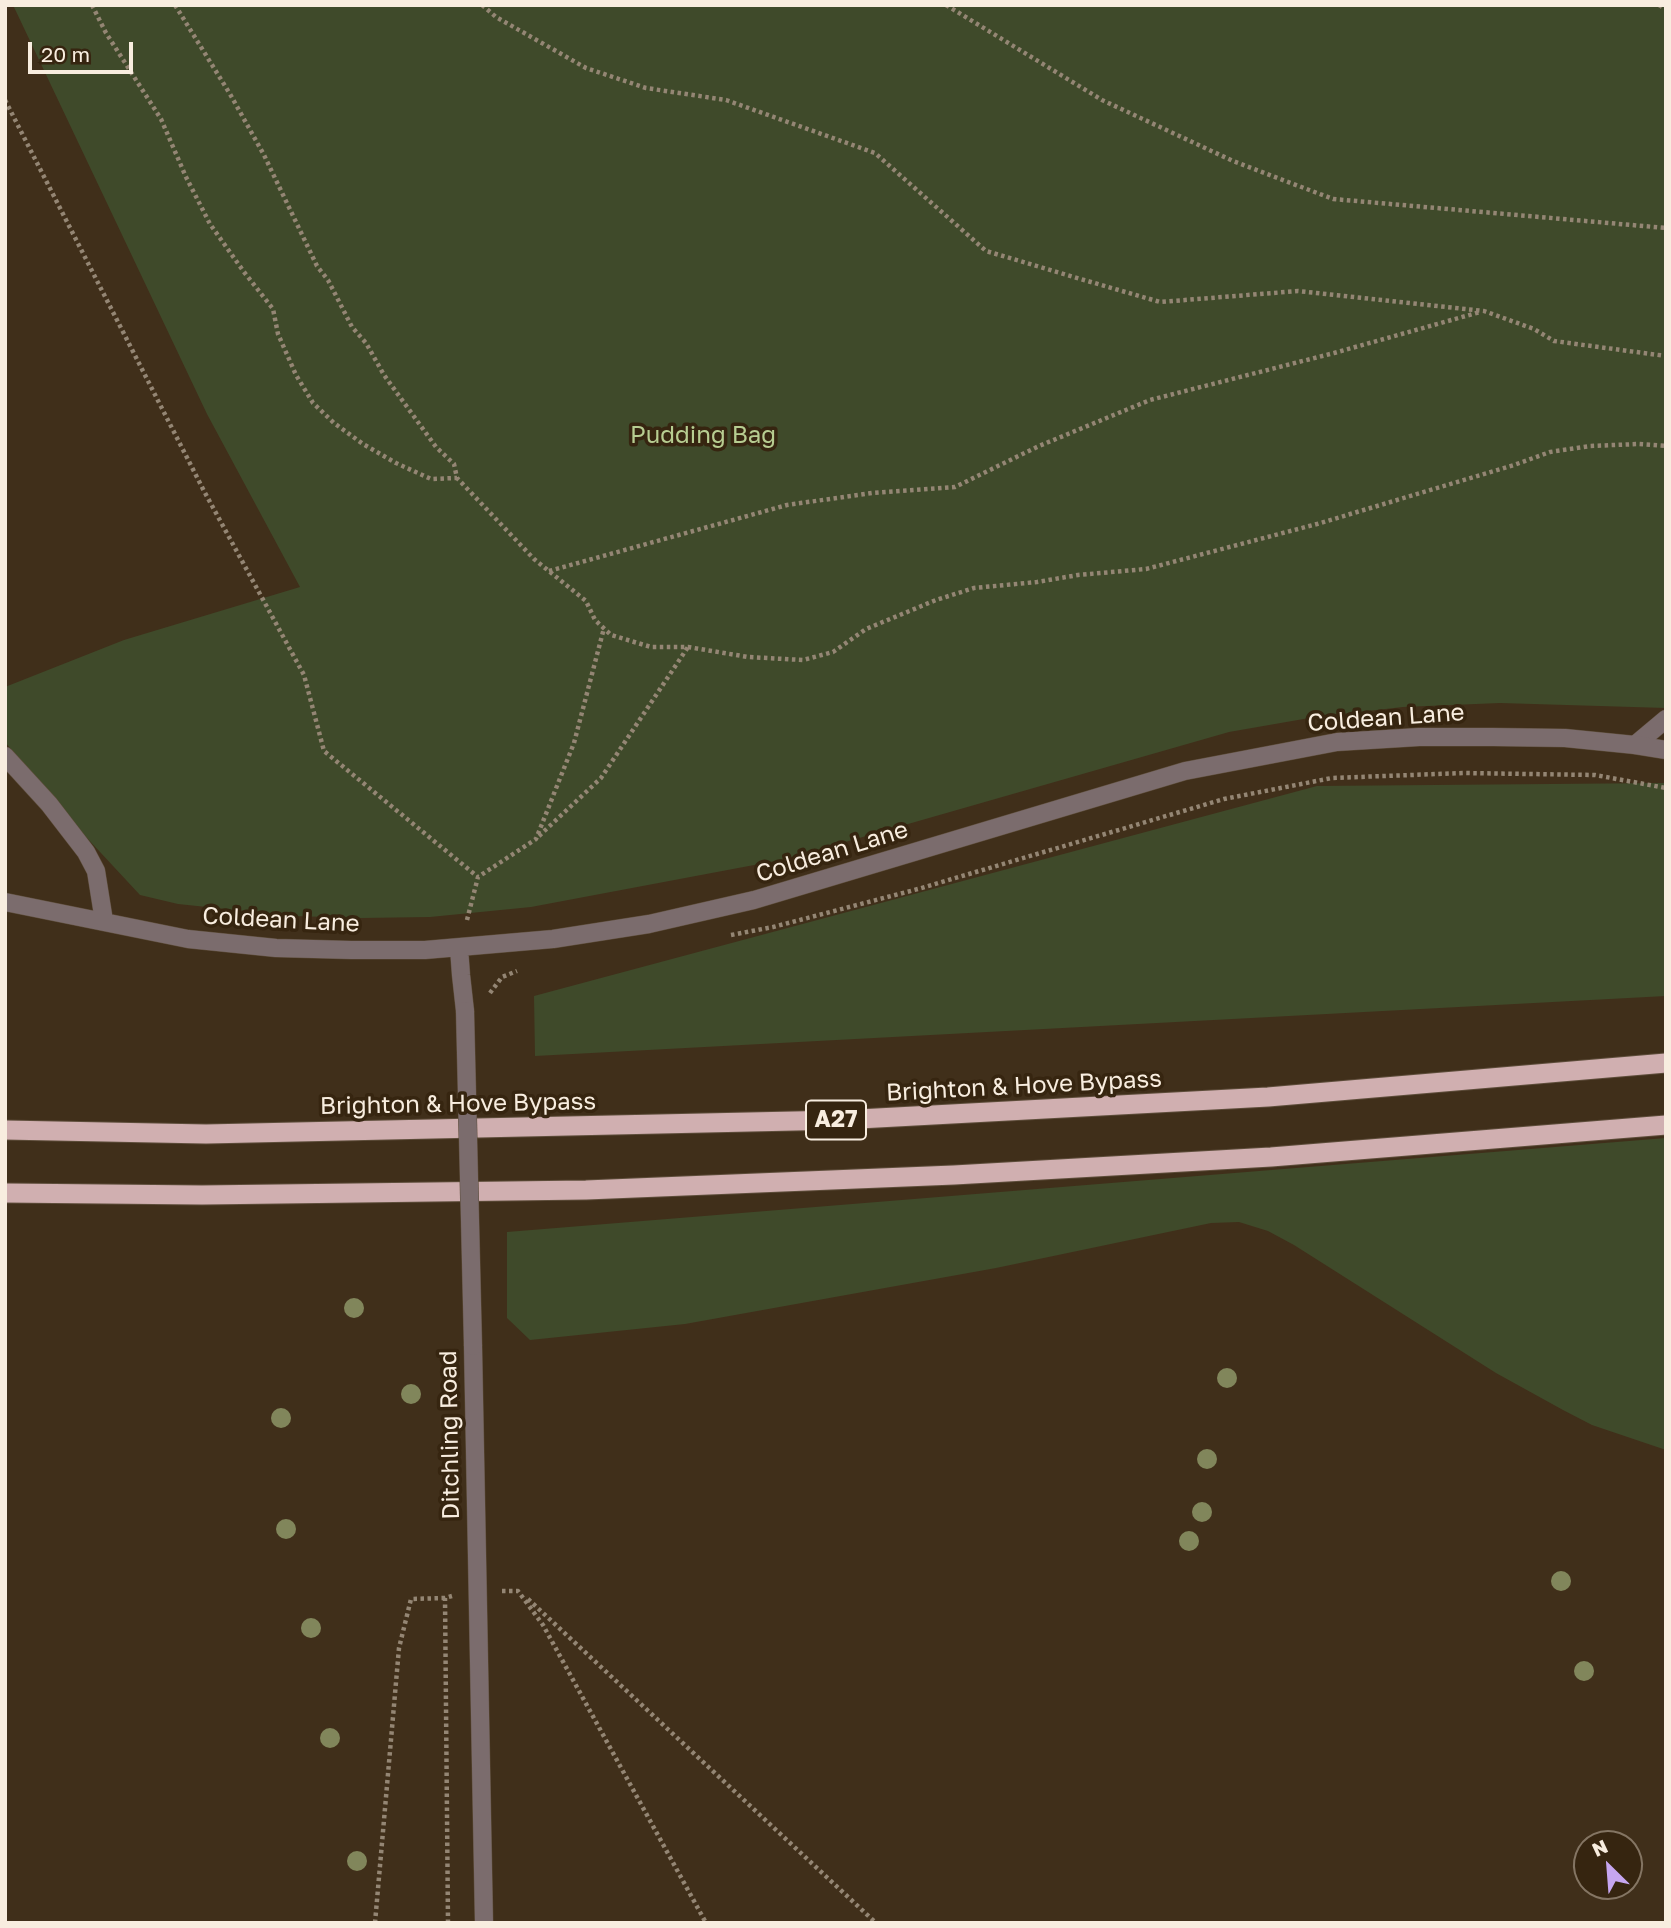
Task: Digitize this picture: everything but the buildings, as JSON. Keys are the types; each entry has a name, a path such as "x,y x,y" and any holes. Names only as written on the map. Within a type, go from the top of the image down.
{"highway":[{"name":"Brighton & Hove Bypass","path":"5,1130 206,1134 853,1119 1268,1097 1666,1063"},
{"path":"5,1192 202,1195 586,1190 940,1176 1271,1157 1666,1125"},
{"path":"5,1199 47,1194"}],"street":[{"path":"1635,745 1666,719"},
{"name":"Coldean Lane","path":"5,902 188,939 276,948 459,948 553,939 636,926 754,900 1185,771 1336,742 1419,737 1565,738 1666,750"},
{"path":"5,756 49,804 86,852 96,871 104,921"},
{"name":"Ditchling Road","path":"459,948 465,1011 484,1923"}],"path":[{"path":"92,5 106,33 161,119 210,224 273,309 278,334 296,375 313,403 334,423 363,444 396,463 431,478 457,478"},
{"path":"175,5 264,155 312,256 328,280 352,327 366,343 384,375 436,447 454,464 457,478 534,559 586,601 595,620 611,635 651,647 688,647 748,657 803,660 834,652 866,629 936,600 974,588 1146,569 1317,524 1550,452 1590,446 1666,446"},
{"path":"482,5 496,18 586,68 646,88 726,100 874,153 986,251 1160,302 1298,291 1484,311 1534,329 1555,341 1666,356"},
{"path":"946,5 1102,100 1233,161 1334,200 1666,228"},
{"path":"1659,5 1666,9"},
{"path":"5,100 204,491 304,675 324,751 478,877"},
{"path":"549,571 787,505 872,493 954,487 1039,446 1150,400 1484,311"},
{"path":"536,839 574,743 604,628"},
{"path":"459,948 478,877 536,839 601,778 688,647"},
{"path":"721,937 773,928 918,889 1224,799 1332,778 1463,773 1595,775 1666,788"},
{"path":"375,1923 399,1648 411,1599 446,1598 477,1591 518,1591 876,1923"},
{"path":"518,1591 543,1625 706,1923"},
{"path":"446,1598 448,1923"}],"green space":[{"name":"Pudding Bag","path":"13,5 1666,5 1666,708 1500,703 1403,707 1315,717 1229,732 786,859 531,907 430,917 293,916 178,904 140,895 74,824 5,742 5,687 124,640 300,587 207,414"},
{"path":"1666,783 1666,996 535,1056 534,996 1317,786"},
{"path":"1666,1138 1666,1450 1592,1425 1563,1410 1496,1373 1294,1245 1268,1231 1239,1222 1211,1223 996,1268 685,1324 530,1340 507,1318 507,1232"}]}
